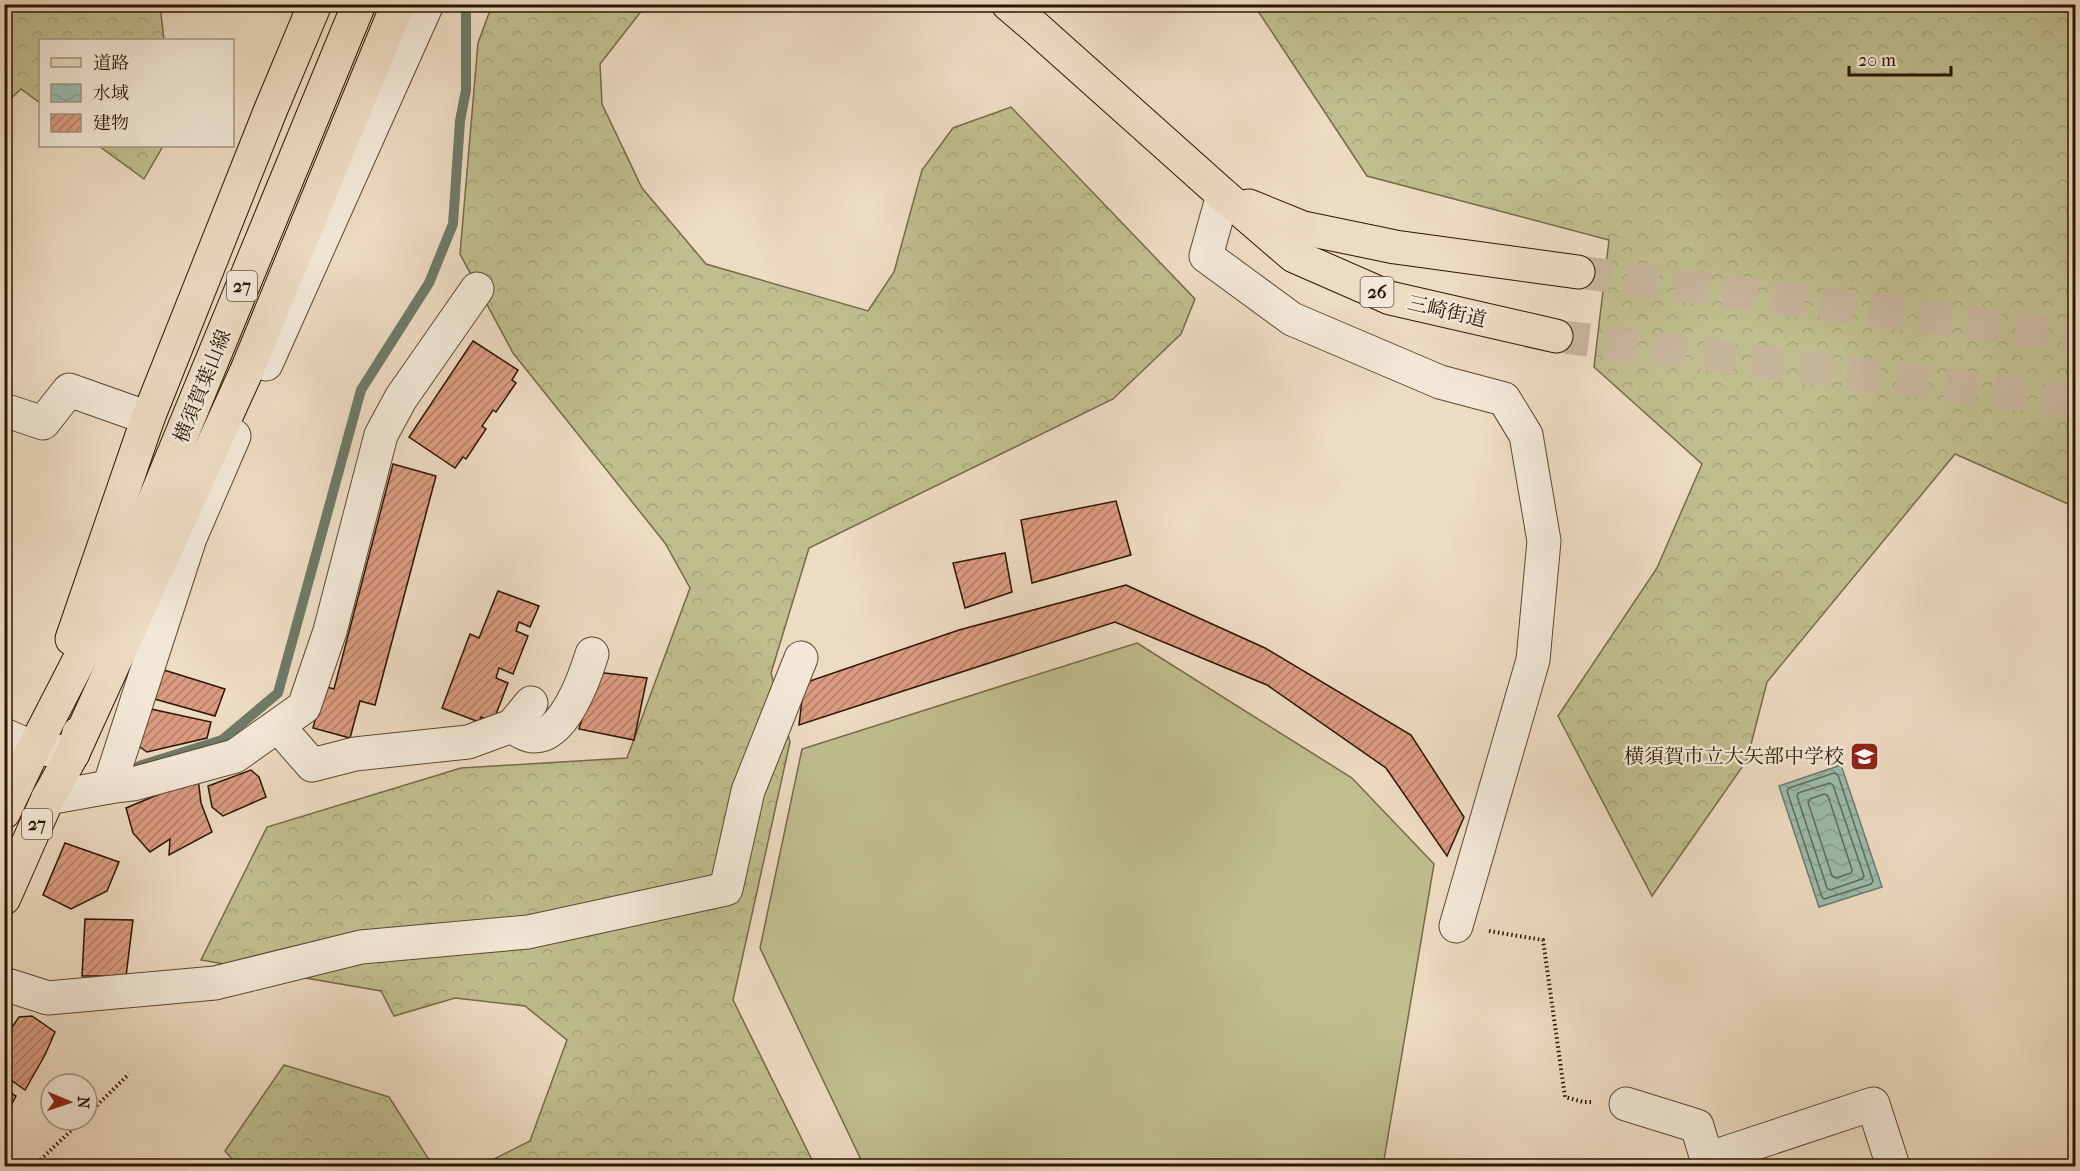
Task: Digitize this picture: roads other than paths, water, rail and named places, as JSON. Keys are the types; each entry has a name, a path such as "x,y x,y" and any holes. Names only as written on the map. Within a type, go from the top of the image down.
{"main road":[{"path":"19,742 315,4"},
{"name":"横須賀葉山線","path":"4,898 48,798 73,753 127,567 359,4"},
{"path":"73,753 247,370 398,4"},
{"name":"三崎街道","path":"1020,9 1223,195 1294,256 1390,298 1557,336"},
{"name":"三崎街道","path":"1223,195 1304,228 1395,247 1578,272"},
{"name":"横須賀葉山線","path":"4,812 19,742 127,567"}],"street":[{"path":"109,787 190,538 427,4"},
{"path":"1223,195 1206,256 1292,319 1440,382 1504,399 1526,435 1544,541 1533,660 1456,926"},
{"path":"48,798 133,784 235,756 304,707 330,631 381,435 401,398 477,289"},
{"path":"4,410 43,423 69,390 148,417"},
{"path":"278,726 312,765 355,754 468,742 521,715 527,734 535,736 554,727 566,713 586,674 592,654"},
{"path":"4,984 48,998 215,983 361,947 528,932 726,889 748,791 801,658"},
{"path":"19,742 73,753"},
{"path":"1626,1104 1697,1126 1708,1163 1873,1104 1893,1167"}],"water":[{"path":"1841,765 1882,887 1819,907 1779,786"}],"waterway":[{"path":"139,766 222,740 278,693 361,390 429,283 453,224 460,121 466,90 466,4"}],"tunnel":[{"path":"1578,272 2076,336"},
{"path":"1556,336 2076,401"}],"place":[{"name":"横須賀市立大矢部中学校","path":"1865,756"}]}
